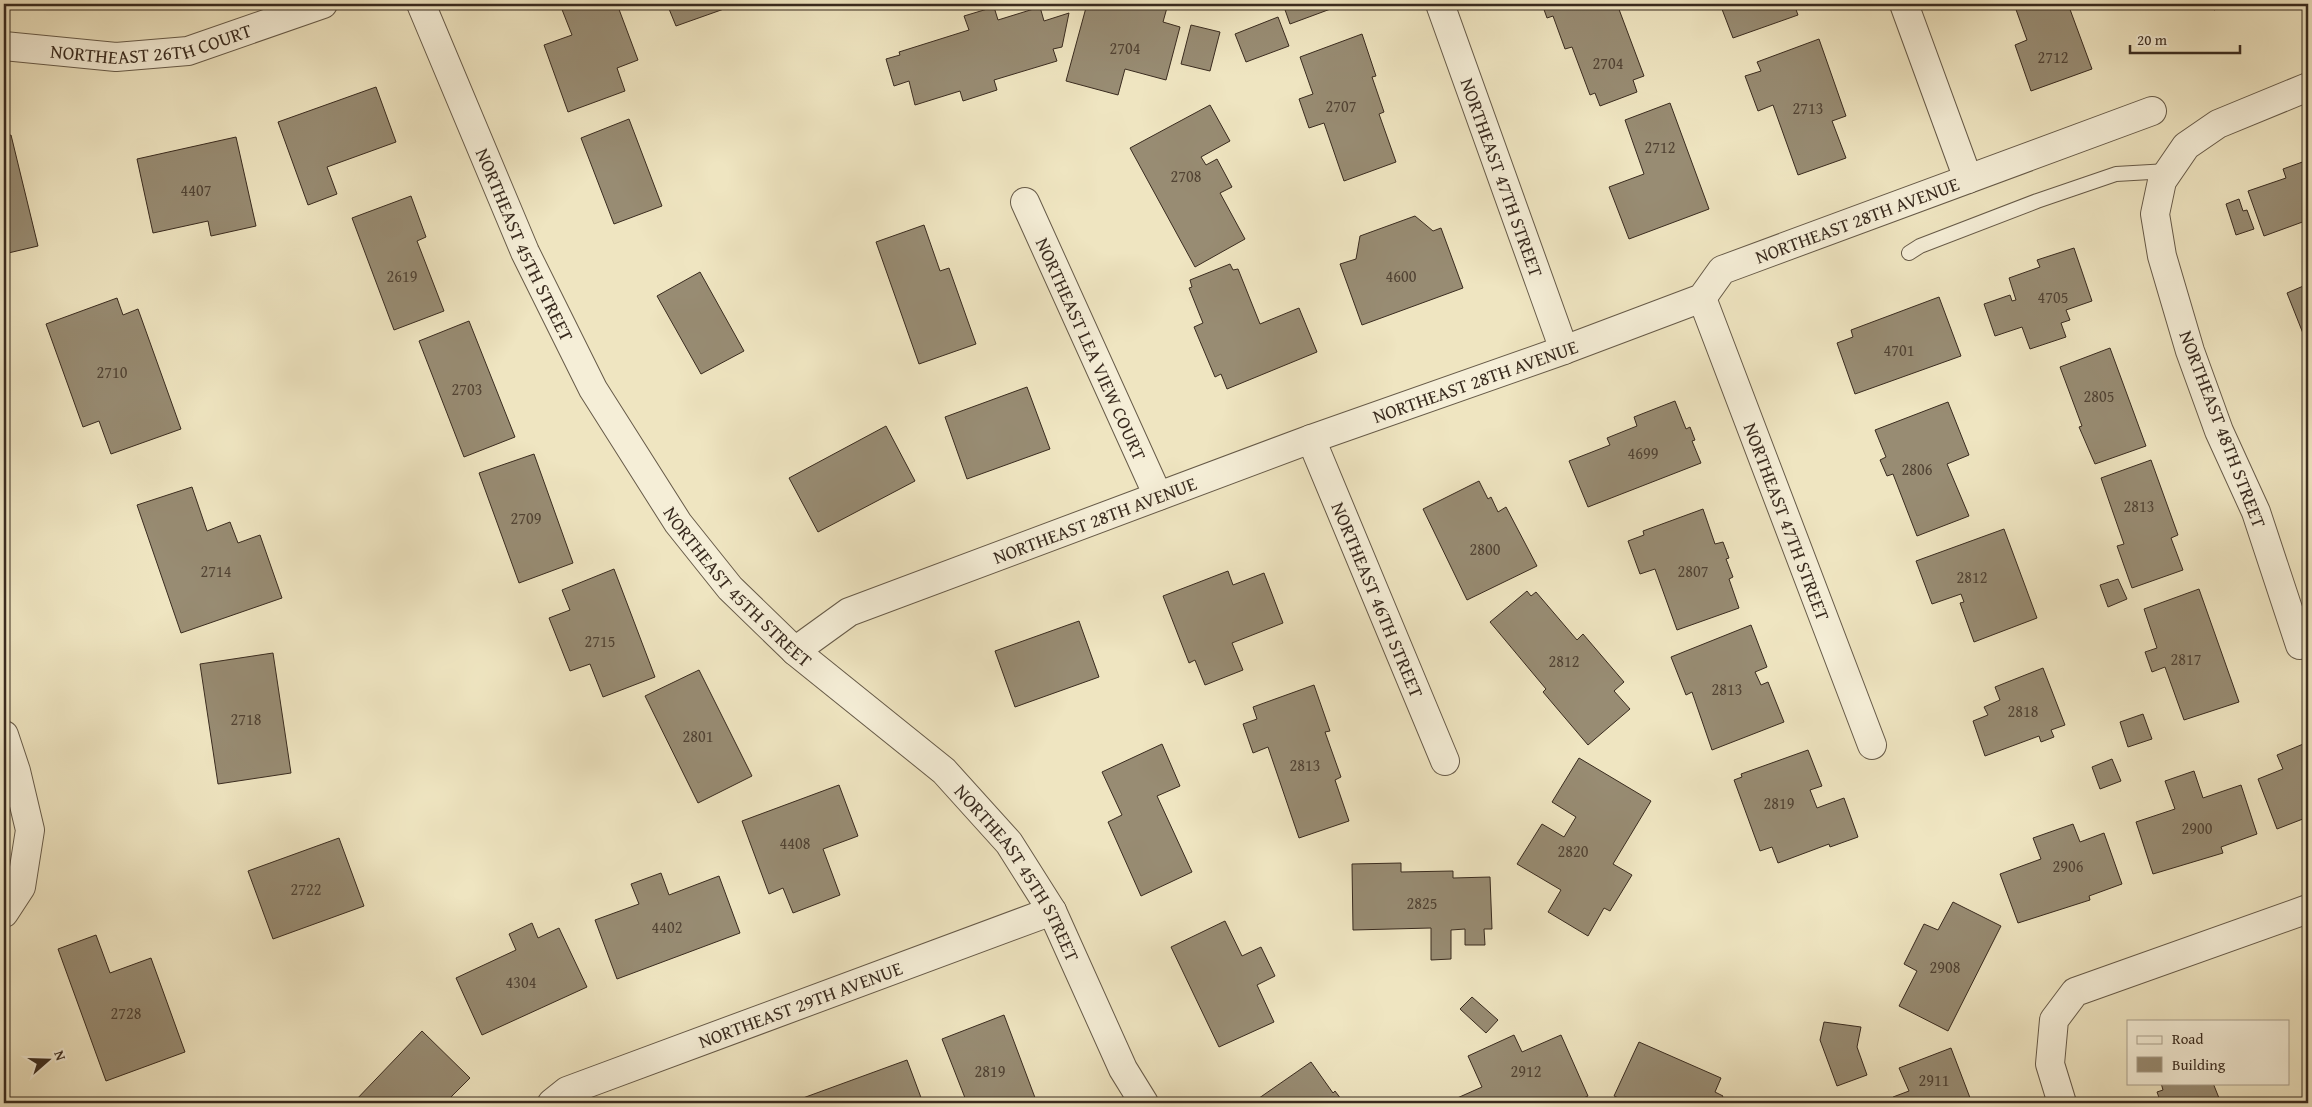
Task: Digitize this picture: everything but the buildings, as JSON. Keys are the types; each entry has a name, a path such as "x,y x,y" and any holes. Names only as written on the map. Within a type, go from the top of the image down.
{"street":[{"name":"NORTHEAST 26TH COURT","path":"4,46 116,57 188,51 323,4"},
{"name":"NORTHEAST 45TH STREET","path":"421,4 525,252 593,390 678,523 730,588 795,651 944,772 1009,844 1052,911 1123,1070 1144,1103"},
{"name":"NORTHEAST 47TH STREET","path":"1440,4 1564,350"},
{"path":"1904,4 1968,180"},
{"path":"2166,176 2186,146 2218,124 2308,86"},
{"name":"NORTHEAST 28TH AVENUE","path":"795,651 849,612 1311,439 1564,350 1702,298 1722,270 2152,111"},
{"name":"NORTHEAST 48TH STREET","path":"2166,176 2156,214 2162,256 2194,360 2220,431 2256,512 2300,645"},
{"name":"NORTHEAST LEA VIEW COURT","path":"1025,202 1158,496"},
{"name":"NORTHEAST 47TH STREET","path":"1702,298 1872,745"},
{"name":"NORTHEAST 46TH STREET","path":"1311,439 1445,760"},
{"path":"4,735 16,771 30,830 21,887 4,913"},
{"path":"2062,1103 2050,1064 2054,1020 2075,992 2308,909"},
{"name":"NORTHEAST 29TH AVENUE","path":"552,1103 566,1091 1052,911"}],"lane":[{"path":"1909,253 1920,246 2037,201 2116,174 2166,176"}]}
